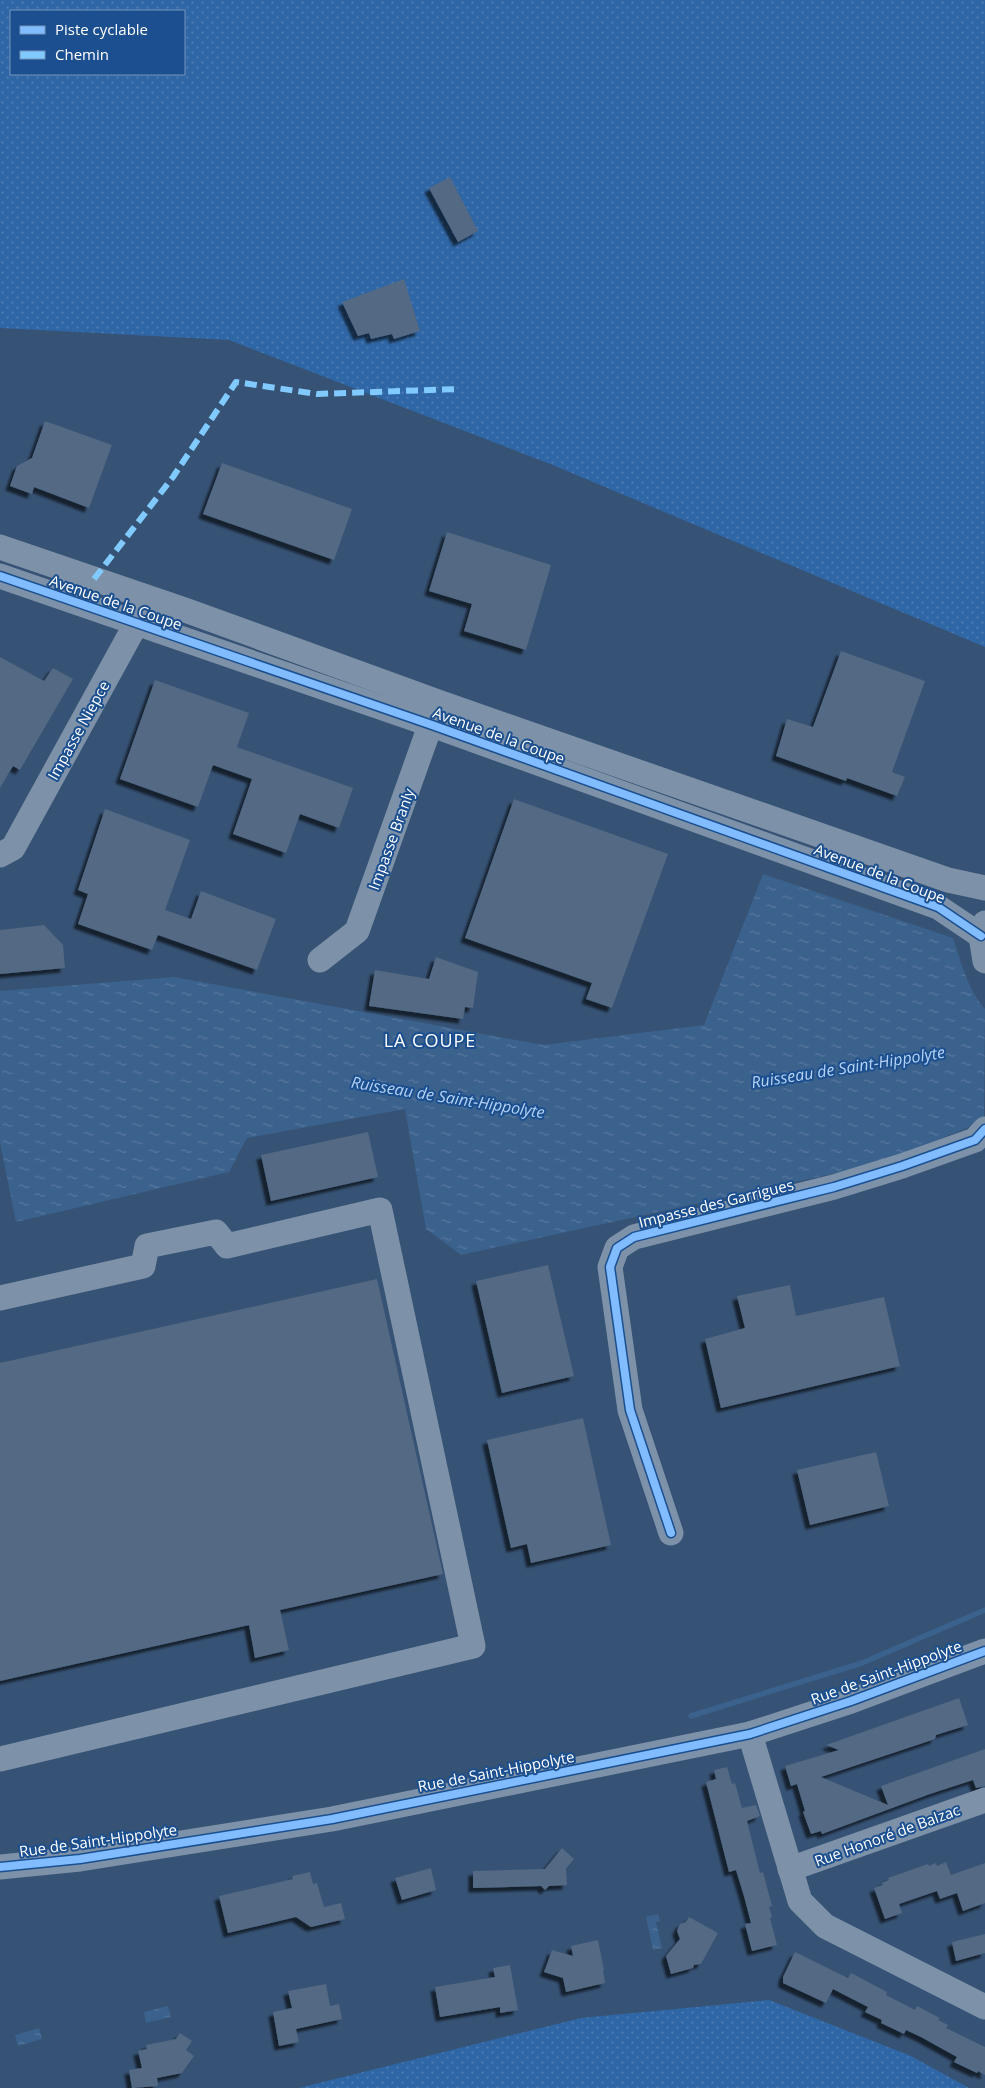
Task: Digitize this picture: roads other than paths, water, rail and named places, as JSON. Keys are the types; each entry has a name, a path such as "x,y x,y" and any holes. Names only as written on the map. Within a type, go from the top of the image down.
{"street":[{"name":"Avenue de la Coupe","path":"0,547 185,610 438,702 948,880 985,888"},
{"name":"Avenue de la Coupe","path":"0,576 432,726 938,907 983,929"},
{"name":"Impasse Niepce","path":"0,855 13,848 136,624 145,597"},
{"name":"Impasse Branly","path":"320,960 357,931 432,726 438,702"},
{"path":"983,929 985,961"},
{"name":"Impasse des Garrigues","path":"671,1533 630,1410 610,1267 617,1248 634,1237 834,1187 902,1166 975,1140 985,1129"},
{"path":"0,1298 143,1266 147,1246 216,1232 227,1246 380,1210 473,1646 0,1759"},
{"name":"Rue de Saint-Hippolyte","path":"0,1867 80,1859 332,1819 750,1734 850,1701 985,1651"},
{"path":"750,1734 800,1900 825,1926 979,2000"},
{"name":"Rue Honoré de Balzac","path":"790,1870 985,1800"}],"water":[{"name":"Ruisseau de Saint-Hippolyte","path":"763,874 953,938 970,985 985,1009 984,1121 878,1164 461,1255 426,1229 405,1109 247,1138 229,1172 16,1222 0,1143 0,991 174,977 543,1045 704,1025"},
{"path":"658,1914 660,1921 656,1922 662,1948 653,1950 646,1917"},
{"path":"168,2006 171,2017 146,2023 144,2012"},
{"path":"39,2028 42,2039 18,2046 15,2035"}],"waterway":[{"path":"691,1716 862,1663 985,1610"}],"district":[{"name":"LA COUPE","path":"430,1040"}]}
